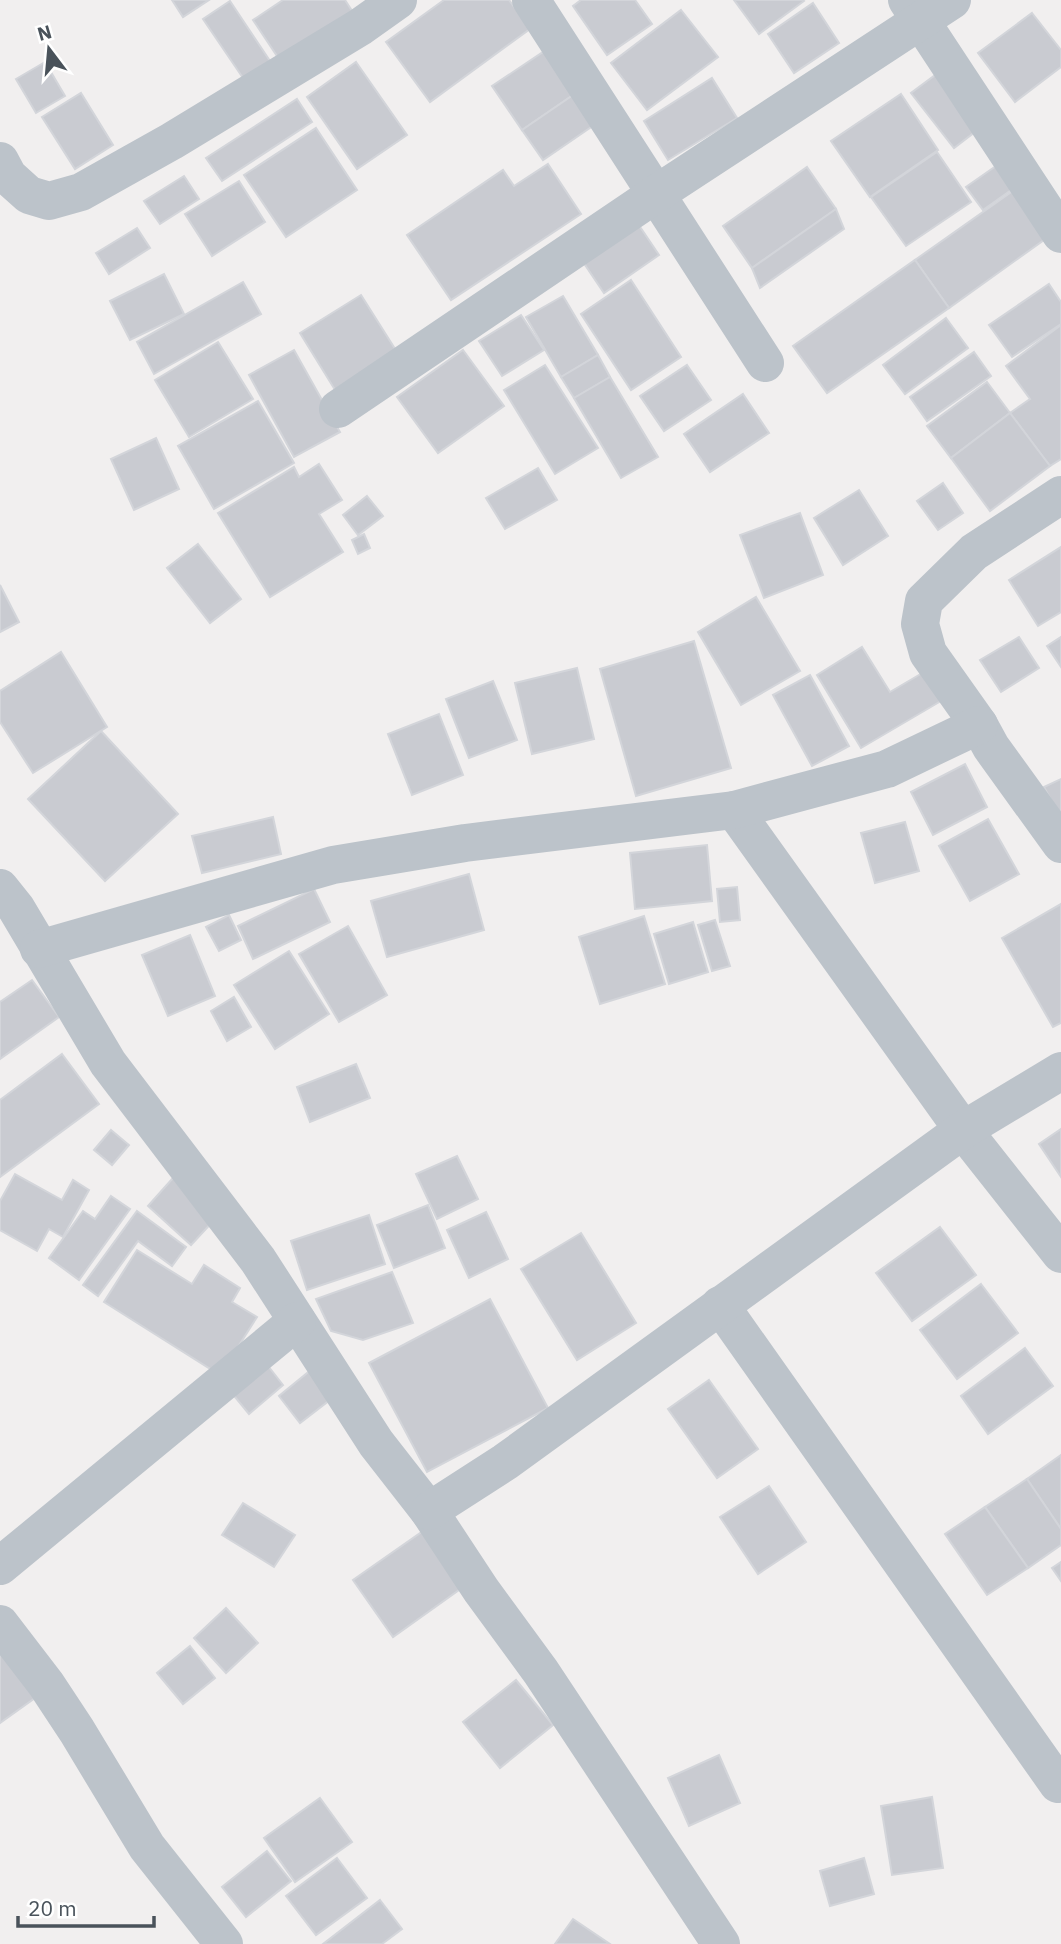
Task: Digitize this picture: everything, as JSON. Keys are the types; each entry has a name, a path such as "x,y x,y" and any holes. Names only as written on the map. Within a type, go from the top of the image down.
{"street":[{"path":"0,161 8,176 29,195 49,201 81,192 172,141 360,27 398,0"},
{"path":"531,0 765,363"},
{"path":"338,409 927,7 1061,234"},
{"path":"1061,495 974,552 924,601 920,624 928,653 979,725 990,747 1061,844"},
{"path":"38,948 333,865 465,843 734,810 887,769 979,725"},
{"path":"734,810 962,1130 1061,1254"},
{"path":"0,888 16,908 108,1063 258,1260 376,1443 429,1511 481,1590 541,1672 721,1944"},
{"path":"429,1511 505,1462 962,1130 1061,1071"},
{"path":"720,1305 1058,1784"},
{"path":"0,1566 297,1321"},
{"path":"0,1624 58,1703 147,1847 224,1944"}],"building":[{"path":"172,0 209,0 183,17"},
{"path":"283,0 345,0 356,17 283,65 253,20"},
{"path":"444,0 509,0 530,29 430,102 386,42"},
{"path":"581,0 635,0 652,24 607,55 573,6"},
{"path":"734,0 803,0 804,1 759,34"},
{"path":"230,1 270,61 243,78 203,19"},
{"path":"813,3 839,43 794,73 768,34"},
{"path":"681,10 718,57 647,110 611,63"},
{"path":"1032,13 1061,50 1061,67 1015,102 978,53"},
{"path":"549,48 579,91 522,130 492,86"},
{"path":"45,62 65,96 36,113 16,79"},
{"path":"356,62 407,135 357,169 307,97"},
{"path":"942,70 984,125 954,148 911,93"},
{"path":"712,78 737,118 668,160 644,121"},
{"path":"579,91 600,121 543,160 522,130"},
{"path":"81,93 113,145 75,169 42,117"},
{"path":"901,94 938,150 870,197 831,141"},
{"path":"297,99 312,122 222,181 206,158"},
{"path":"316,128 357,190 286,237 244,175"},
{"path":"937,152 971,202 906,246 871,197"},
{"path":"1003,161 1021,183 983,210 966,187"},
{"path":"548,164 581,214 451,300 407,235 503,170 514,186"},
{"path":"807,167 836,209 752,268 723,226"},
{"path":"184,176 199,199 160,224 144,201"},
{"path":"239,181 265,222 212,256 185,214"},
{"path":"1024,183 1058,230 949,308 915,260"},
{"path":"836,209 844,229 760,288 752,268"},
{"path":"630,212 659,255 604,293 575,250"},
{"path":"137,228 150,248 109,274 96,253"},
{"path":"915,260 949,308 827,393 793,346"},
{"path":"164,274 184,314 130,340 110,301"},
{"path":"631,280 681,357 631,390 581,314"},
{"path":"243,282 261,314 154,374 137,342"},
{"path":"1049,284 1061,302 1061,324 1012,357 989,325"},
{"path":"361,295 402,360 340,398 300,333"},
{"path":"563,296 598,355 561,377 526,317"},
{"path":"521,315 544,350 502,376 479,341"},
{"path":"946,318 968,348 905,394 883,365"},
{"path":"1061,325 1061,459 1050,466 1010,413 1030,399 1006,366"},
{"path":"218,342 253,399 189,437 155,380"},
{"path":"294,350 340,432 294,457 249,375"},
{"path":"463,350 504,406 438,453 397,397"},
{"path":"974,352 991,376 927,421 910,397"},
{"path":"598,355 610,377 574,398 561,377"},
{"path":"545,365 598,448 555,474 504,390"},
{"path":"687,365 711,400 664,431 640,396"},
{"path":"610,377 658,457 621,478 574,398"},
{"path":"987,382 1010,413 951,458 927,426"},
{"path":"743,394 769,433 710,472 684,434"},
{"path":"258,401 294,463 214,509 178,446"},
{"path":"1010,413 1050,466 990,511 951,458"},
{"path":"156,438 179,489 134,510 111,459"},
{"path":"319,464 342,500 319,514 343,552 270,597 218,513 294,467 299,477"},
{"path":"538,468 557,500 505,529 486,498"},
{"path":"943,483 963,513 938,530 917,501"},
{"path":"859,490 888,536 843,565 814,518"},
{"path":"367,496 383,516 358,535 343,515"},
{"path":"800,513 823,575 764,598 740,535"},
{"path":"364,534 370,548 358,554 352,540"},
{"path":"198,544 241,599 210,623 167,568"},
{"path":"1061,547 1061,612 1038,626 1009,580"},
{"path":"0,585 19,622 0,632"},
{"path":"756,597 800,671 741,705 698,632"},
{"path":"1019,637 1039,668 1001,692 980,660"},
{"path":"1061,637 1061,667 1047,646"},
{"path":"694,641 731,768 636,796 600,669"},
{"path":"862,647 890,692 924,672 941,701 861,748 817,675"},
{"path":"61,652 107,727 33,773 0,722 0,691"},
{"path":"577,668 594,739 532,754 515,683"},
{"path":"810,675 849,746 812,766 773,695"},
{"path":"493,681 517,740 469,758 446,699"},
{"path":"439,714 463,775 412,795 388,734"},
{"path":"101,731 178,814 105,881 28,799"},
{"path":"965,764 987,807 933,835 911,792"},
{"path":"1061,779 1061,819 1044,787"},
{"path":"273,817 281,854 202,873 192,836"},
{"path":"988,819 1019,874 970,901 939,846"},
{"path":"905,822 919,871 875,883 861,833"},
{"path":"707,845 712,901 635,909 630,853"},
{"path":"469,874 484,930 387,957 371,901"},
{"path":"737,887 740,920 720,922 717,889"},
{"path":"314,889 330,922 253,959 238,926"},
{"path":"1061,904 1061,1023 1053,1027 1002,938"},
{"path":"229,915 241,940 219,951 206,927"},
{"path":"644,916 665,984 600,1004 579,937"},
{"path":"715,920 730,966 712,971 698,925"},
{"path":"693,922 708,972 669,984 654,934"},
{"path":"348,926 387,995 339,1022 299,954"},
{"path":"190,935 215,996 168,1016 142,955"},
{"path":"289,951 329,1014 275,1049 234,985"},
{"path":"32,980 59,1017 0,1059 0,1002"},
{"path":"234,997 251,1027 227,1041 211,1011"},
{"path":"62,1054 99,1104 0,1177 0,1100"},
{"path":"356,1064 370,1098 310,1122 297,1087"},
{"path":"1061,1129 1061,1177 1039,1144"},
{"path":"111,1130 129,1145 112,1165 94,1150"},
{"path":"457,1156 478,1199 437,1219 416,1174"},
{"path":"15,1174 62,1200 73,1180 89,1190 63,1237 49,1229 37,1251 0,1230 0,1201"},
{"path":"173,1178 216,1218 191,1245 148,1206"},
{"path":"111,1196 130,1209 79,1280 49,1258 83,1211 95,1219"},
{"path":"428,1205 445,1248 394,1268 377,1225"},
{"path":"137,1211 186,1247 172,1266 138,1241 98,1296 83,1285"},
{"path":"486,1212 508,1259 469,1278 447,1230"},
{"path":"369,1215 385,1264 307,1290 291,1241"},
{"path":"940,1227 976,1275 912,1321 876,1273"},
{"path":"581,1233 636,1323 577,1360 521,1269"},
{"path":"137,1250 192,1284 204,1265 240,1288 232,1302 257,1317 220,1375 104,1302"},
{"path":"392,1272 413,1323 363,1340 331,1331 316,1299"},
{"path":"981,1284 1018,1333 957,1379 920,1330"},
{"path":"490,1299 548,1408 427,1472 369,1363"},
{"path":"1025,1348 1053,1386 988,1434 961,1396"},
{"path":"265,1362 283,1385 249,1414 230,1391"},
{"path":"317,1365 339,1393 300,1423 279,1396"},
{"path":"709,1380 758,1449 717,1478 668,1409"},
{"path":"1061,1455 1061,1529 1027,1479"},
{"path":"1027,1479 1061,1529 1061,1545 1028,1568 985,1507"},
{"path":"769,1486 806,1542 758,1574 720,1517"},
{"path":"243,1503 295,1535 274,1567 222,1535"},
{"path":"985,1507 1028,1568 987,1595 945,1534"},
{"path":"426,1529 466,1585 393,1637 353,1580"},
{"path":"1061,1562 1061,1581 1052,1568"},
{"path":"226,1608 258,1643 226,1673 194,1638"},
{"path":"0,1636 42,1693 0,1723"},
{"path":"190,1646 215,1678 183,1704 157,1673"},
{"path":"516,1680 553,1725 500,1768 463,1722"},
{"path":"719,1755 740,1803 689,1826 668,1778"},
{"path":"932,1797 943,1868 892,1875 881,1806"},
{"path":"320,1798 352,1842 295,1882 264,1838"},
{"path":"267,1851 291,1881 246,1917 222,1887"},
{"path":"337,1858 367,1898 316,1935 286,1896"},
{"path":"864,1858 874,1894 830,1906 820,1871"},
{"path":"380,1900 402,1929 382,1944 323,1944"},
{"path":"573,1919 610,1944 555,1944"}]}
